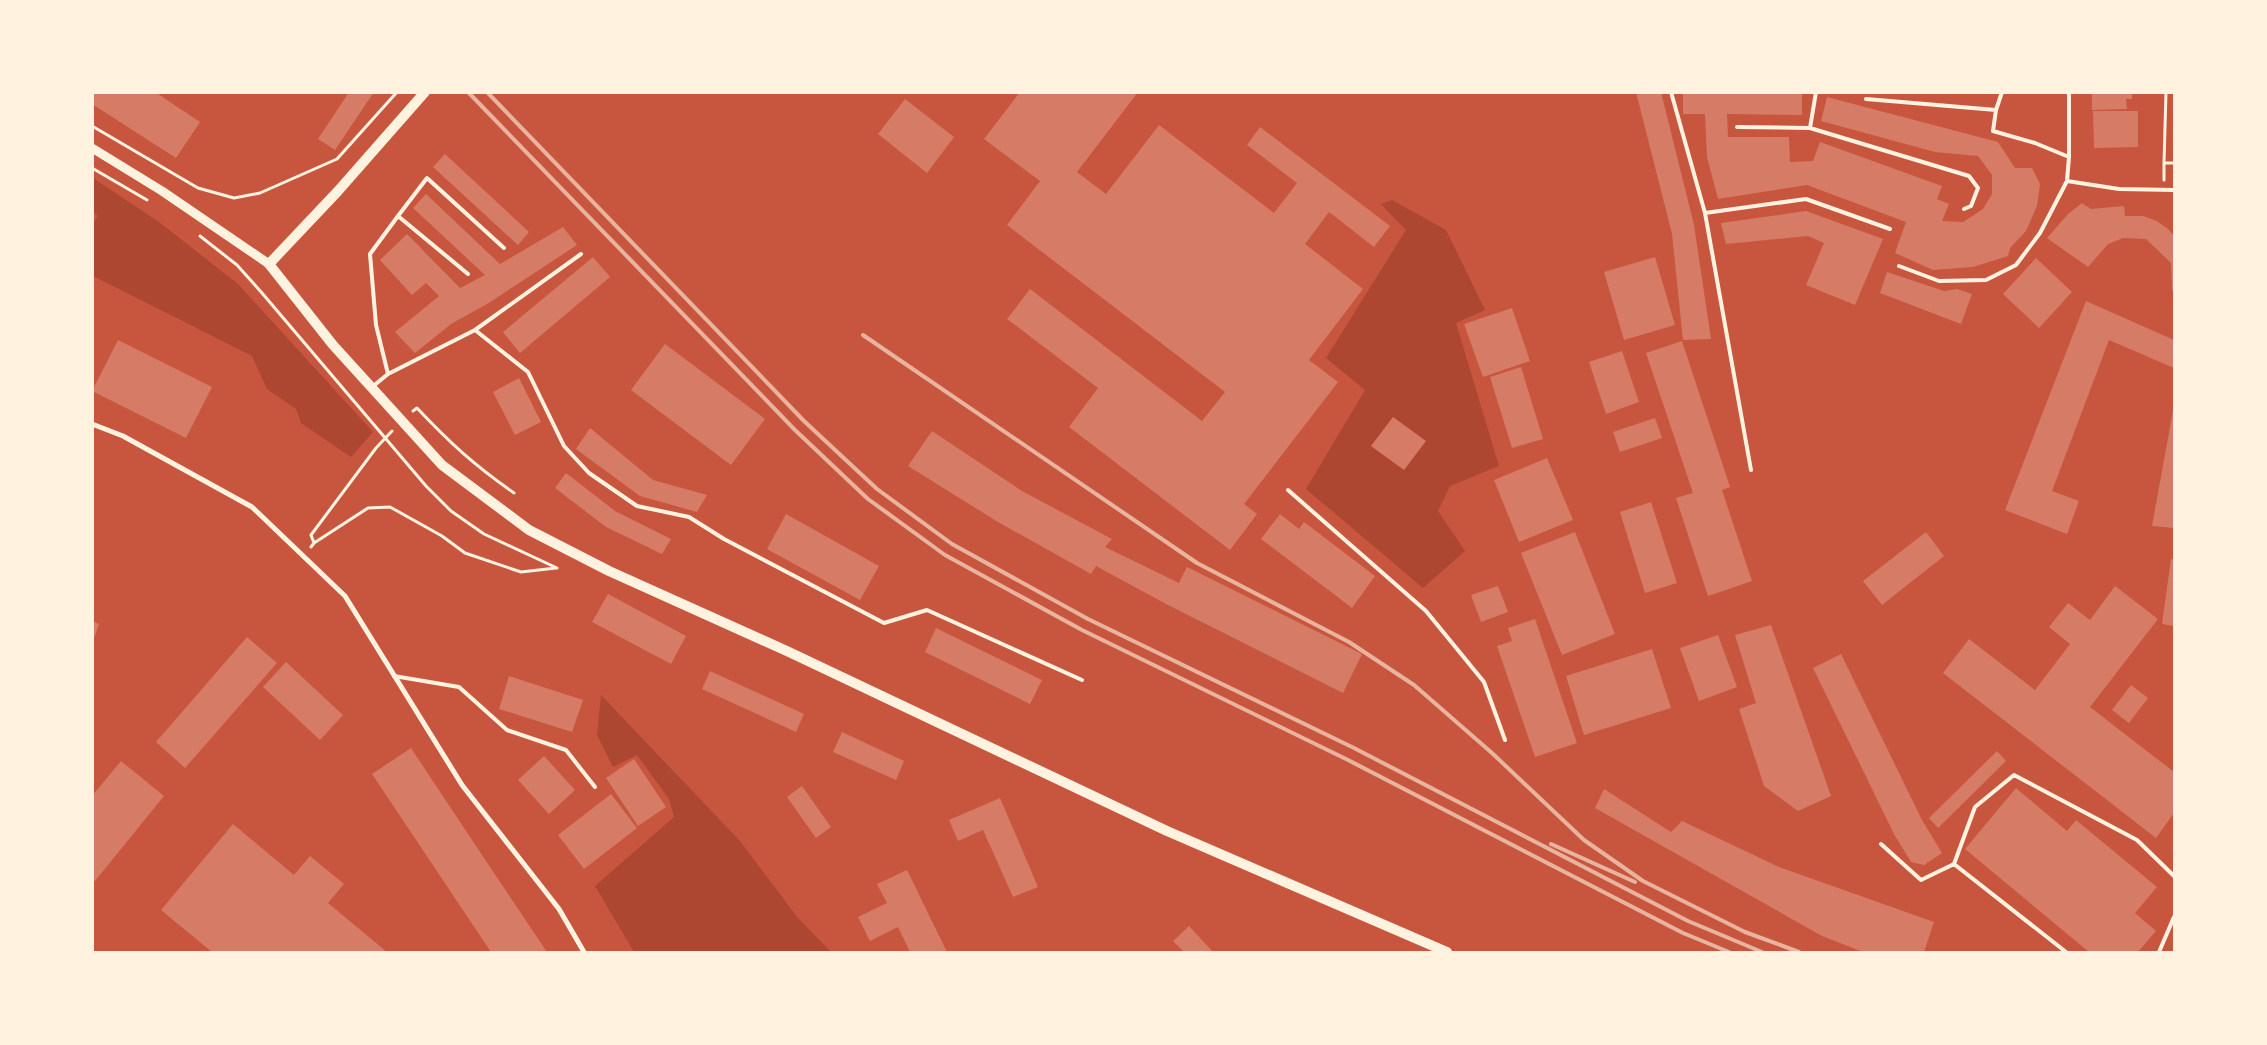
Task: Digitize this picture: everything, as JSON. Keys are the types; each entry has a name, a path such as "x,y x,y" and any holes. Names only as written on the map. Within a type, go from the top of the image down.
{"main road":[{"path":"425,92 338,191 268,264 333,345 442,465 529,530 610,571 789,652 1168,831 1447,952"}],"street":[{"path":"92,148 162,191 268,264"},
{"path":"92,424 123,436 252,507 345,596 462,785 559,909 584,952"}],"lane":[{"path":"1672,92 1706,213 1751,470"},
{"path":"1810,128 1816,92"},
{"path":"2002,92 1996,110 1993,131 2035,143 2069,157"},
{"path":"1899,266 1939,281 1986,280 2016,266 2040,233 2067,181 2069,92"},
{"path":"1866,99 1996,110"},
{"path":"1737,126 1810,128 1969,176 1978,188 1971,206 1964,210"},
{"path":"388,374 376,325 370,254 428,178 504,248"},
{"path":"2067,181 2119,189 2174,190"},
{"path":"1706,213 1806,199 1890,229"},
{"path":"398,216 468,274"},
{"path":"371,388 388,374 475,330 581,254"},
{"path":"475,330 528,372 564,446 589,473 637,506 689,517 724,539 884,623 927,610 1082,680"},
{"path":"1288,490 1426,611 1484,682 1505,740"},
{"path":"394,676 459,687 507,730 566,750 595,787"},
{"path":"1881,844 1921,880 1954,864 1975,807 2014,775 2137,840 2174,876"},
{"path":"1954,864 2066,952"},
{"path":"2159,952 2174,917"}],"path":[{"path":"92,126 198,188 234,198 260,193 337,159 396,92"},
{"path":"2166,92 2164,163 2174,163"},
{"path":"92,168 148,201"},
{"path":"194,231 237,265 426,486 451,511 484,534 557,568 521,572 466,554 442,536 390,507 368,508 314,543"},
{"path":"417,408 453,447 474,466 514,493"},
{"path":"311,535 376,448"}],"shaded area":[{"path":"93,178 159,222 238,284 373,432 351,457 301,423 296,409 267,389 252,356 93,276 93,223 98,216 93,212"},
{"path":"1392,200 1446,230 1485,310 1456,323 1499,466 1450,486 1438,511 1465,551 1423,588 1306,489 1365,390 1326,358 1406,230 1381,204"},
{"path":"601,695 740,841 797,917 831,952 634,952 595,886 674,817 669,799 637,755 613,767 597,735"}],"building":[{"path":"92,92 155,92 200,122 176,158 92,104"},
{"path":"349,92 374,92 335,150 318,139"},
{"path":"1020,92 1138,92 1077,172 1106,194 1159,125 1274,213 1297,183 1247,145 1260,127 1390,226 1374,247 1329,212 1305,244 1363,289 1309,360 1338,382 1244,504 1257,514 1230,550 1069,427 1098,388 1007,319 1030,289 1202,421 1225,392 1007,225 1040,181 984,139"},
{"path":"1636,92 1661,92 1694,225 1711,339 1683,340 1672,234"},
{"path":"1683,92 1802,92 1802,115 1727,114 1728,137 1789,137 1790,162 1813,161 1820,142 1942,186 1937,199 1949,204 1942,221 1963,222 1983,209 1992,194 1992,175 1978,156 1935,152 1821,121 1827,97 1998,142 2015,168 2032,168 2040,184 2037,206 2026,231 2010,248 2008,256 1973,267 1933,270 1895,253 1906,222 1807,185 1718,199 1707,157 1705,114 1683,114"},
{"path":"2092,92 2132,92 2132,99 2126,99 2127,109 2092,110"},
{"path":"905,99 954,137 927,173 878,134"},
{"path":"2093,111 2138,111 2138,147 2094,148"},
{"path":"445,154 529,232 518,245 433,167"},
{"path":"426,194 500,264 563,227 577,245 487,304 451,324 415,353 395,332 439,296 426,283 412,295 380,260 407,234 460,288 485,275 413,208"},
{"path":"2082,203 2091,209 2124,206 2125,216 2143,216 2157,221 2168,229 2174,236 2174,291 2172,290 2171,263 2146,239 2123,238 2108,244 2088,267 2047,238 2068,214"},
{"path":"1806,211 1883,239 1855,305 1806,285 1824,243 1808,236 1726,244 1721,223"},
{"path":"593,257 610,277 520,353 503,332"},
{"path":"1655,257 1675,325 1624,340 1604,272"},
{"path":"2036,258 2072,292 2039,328 2003,294"},
{"path":"1887,272 1944,291 1957,289 1972,294 1961,324 1880,293"},
{"path":"2086,301 2174,340 2174,368 2109,340 2052,491 2079,501 2067,534 2005,510"},
{"path":"1512,308 1530,361 1483,377 1464,324"},
{"path":"118,340 212,387 186,438 92,391"},
{"path":"1682,341 1730,487 1722,490 1752,581 1708,596 1676,498 1693,493 1646,353"},
{"path":"665,344 765,419 731,465 631,390"},
{"path":"1622,351 1639,402 1606,414 1589,362"},
{"path":"1521,367 1543,439 1512,448 1490,377"},
{"path":"519,378 541,422 515,435 493,392"},
{"path":"2174,405 2174,528 2152,526"},
{"path":"1393,417 1426,441 1404,470 1371,446"},
{"path":"1655,418 1662,438 1620,452 1613,432"},
{"path":"590,428 653,480 707,495 697,512 640,496 576,449"},
{"path":"932,431 1022,491 1112,539 1105,547 1179,583 1187,567 1362,654 1343,693 1168,605 1096,566 1091,574 998,522 908,466"},
{"path":"1547,458 1573,520 1519,542 1494,480"},
{"path":"566,473 615,511 671,539 662,554 606,527 555,488"},
{"path":"1651,502 1677,583 1645,593 1620,512"},
{"path":"786,514 879,566 860,600 767,549"},
{"path":"1280,514 1299,529 1304,522 1375,576 1352,608 1261,539"},
{"path":"1575,532 1615,634 1562,655 1521,553"},
{"path":"1926,532 1944,556 1882,605 1863,581"},
{"path":"2171,559 2174,559 2174,626 2162,624"},
{"path":"1498,586 1508,612 1481,622 1471,595"},
{"path":"2115,586 2158,619 2090,707 2174,772 2174,813 2156,838 1943,673 1969,639 2035,690 2070,644 2049,627 2068,603 2090,620"},
{"path":"608,594 686,636 671,664 592,622"},
{"path":"1535,619 1577,743 1535,757 1497,646 1512,641 1508,628"},
{"path":"92,621 99,624 93,641 92,641"},
{"path":"1771,625 1831,796 1798,811 1764,786 1739,709 1756,703 1735,635"},
{"path":"936,628 1042,680 1030,704 925,652"},
{"path":"1718,635 1737,687 1699,701 1680,648"},
{"path":"247,637 277,663 185,768 156,742"},
{"path":"1652,649 1671,708 1584,735 1566,676"},
{"path":"1841,654 1922,820 1942,853 1924,865 1911,862 1894,834 1813,668"},
{"path":"286,662 343,715 320,740 263,687"},
{"path":"710,671 804,714 796,732 702,689"},
{"path":"509,676 583,700 572,732 499,709"},
{"path":"2131,685 2148,698 2129,723 2112,710"},
{"path":"842,732 904,761 896,780 833,752"},
{"path":"411,748 547,952 491,952 372,774"},
{"path":"1997,751 2006,761 1938,828 1929,818"},
{"path":"544,756 575,790 549,814 518,780"},
{"path":"634,759 666,807 638,826 606,778"},
{"path":"121,761 164,796 95,881 92,879 92,796"},
{"path":"802,786 831,827 816,838 787,797"},
{"path":"2016,788 2067,831 2076,820 2157,887 2135,913 2156,931 2138,952 2089,952 1965,849"},
{"path":"1604,789 1671,832 1682,821 1779,867 1934,922 1924,952 1863,952 1822,936 1595,808"},
{"path":"611,794 637,828 584,869 558,835"},
{"path":"1000,798 1038,887 1013,897 983,830 958,841 949,820"},
{"path":"233,824 294,875 310,856 344,884 328,903 387,952 212,952 161,910"},
{"path":"907,870 947,952 910,952 898,927 870,941 858,917 887,903 877,884"},
{"path":"1189,926 1213,952 1184,952 1173,941"}],"railway":[{"path":"468,92 795,430 868,499 945,555 1082,630 1348,760 1683,933 1729,952"},
{"path":"487,92 804,421 877,489 952,544 1088,619 1354,748 1688,921 1762,952"},
{"path":"863,335 1197,563 1349,642 1414,685 1492,753 1584,840 1643,881 1745,932 1799,952"},
{"path":"1551,844 1635,882"}]}
